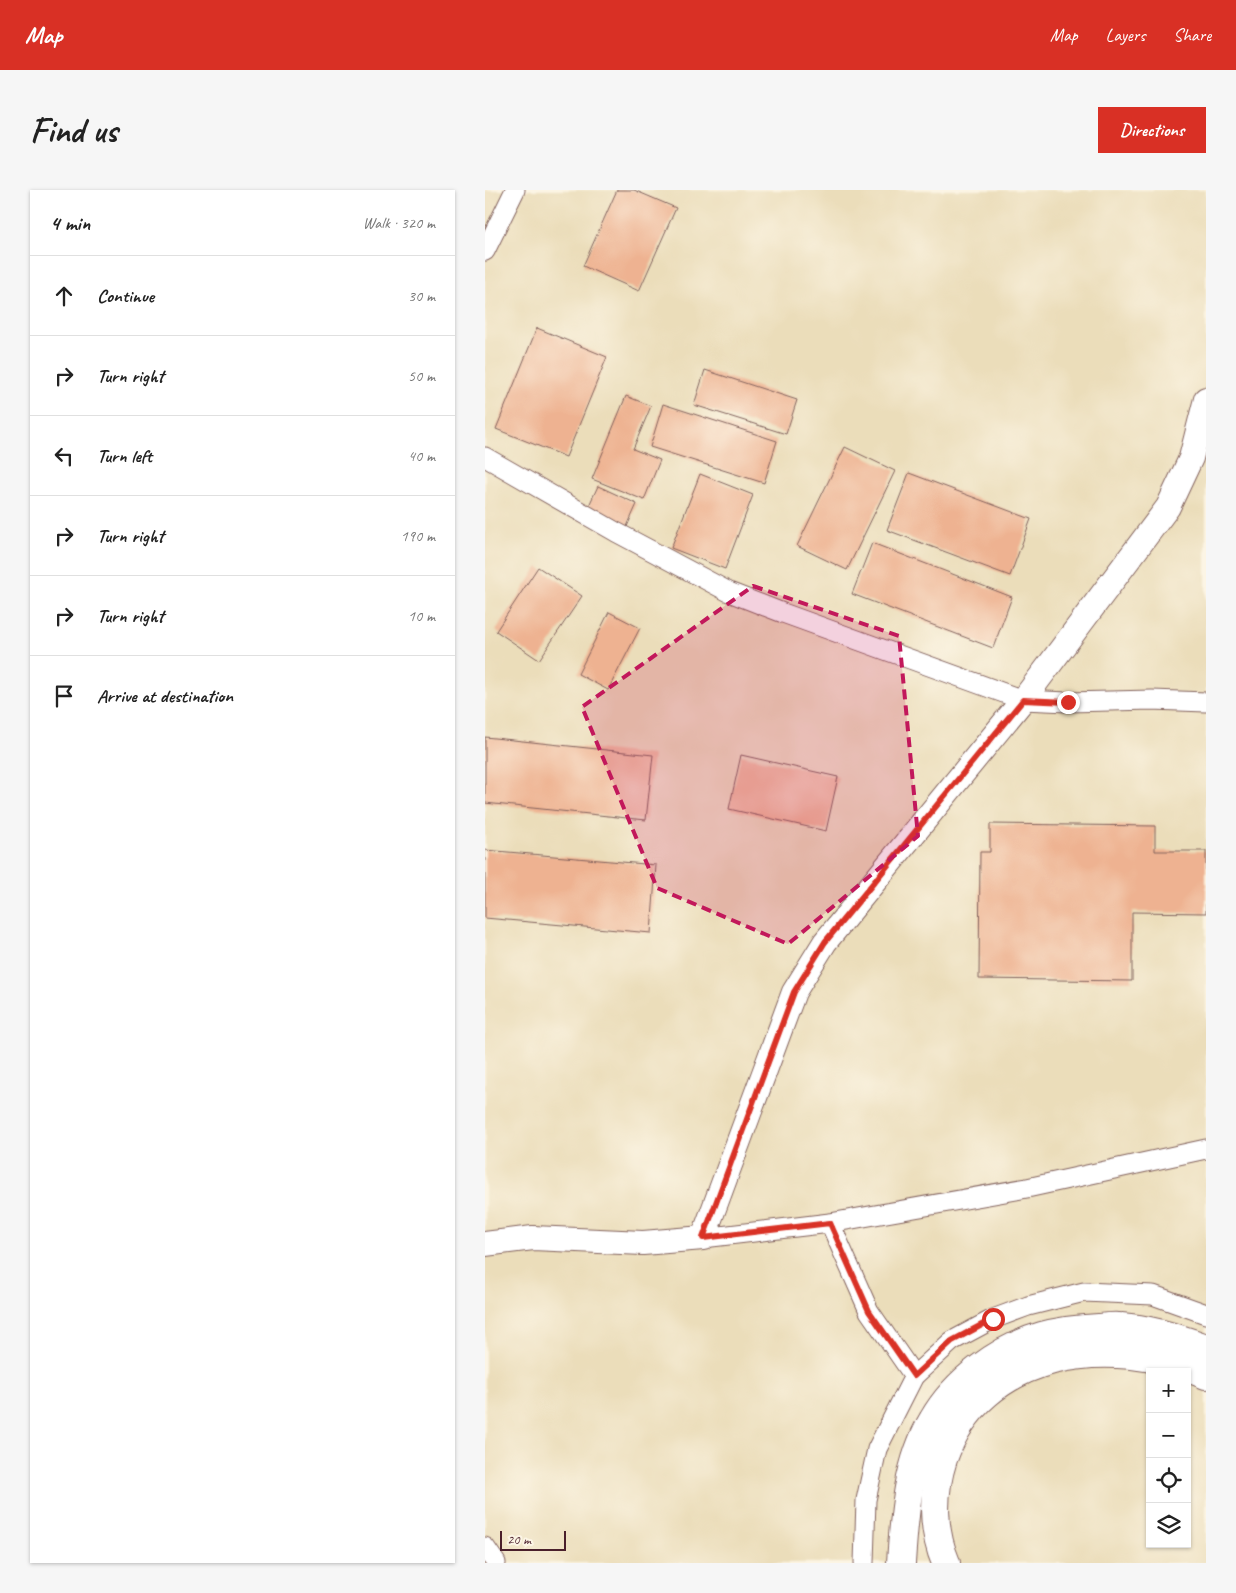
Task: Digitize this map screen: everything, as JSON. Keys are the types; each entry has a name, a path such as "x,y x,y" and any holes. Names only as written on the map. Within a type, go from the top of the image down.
{"highway":[{"path":"901,1563 908,1492 917,1454 933,1420 954,1392 977,1369 1011,1349 1042,1336 1081,1329 1121,1327 1159,1333 1206,1348"},
{"path":"945,1563 939,1547 934,1512 937,1476 948,1444 967,1413 997,1386 1027,1369 1064,1356 1107,1353 1145,1356 1185,1366 1206,1375"}],"street":[{"path":"485,251 515,190"},
{"path":"703,1238 794,992 825,942 1023,700 1168,507 1191,458 1206,399"},
{"path":"485,458 616,532 729,592 783,614 1023,700 1068,702 1152,700 1206,702"},
{"path":"485,1244 533,1238 643,1243 830,1223 1027,1188 1206,1150"},
{"path":"830,1223 869,1311 914,1376"},
{"path":"864,1563 866,1500 877,1449 914,1376 952,1341 993,1319 1028,1306 1085,1292 1153,1294 1206,1314"},
{"path":"485,1547 496,1563"}],"highlighted area":[{"path":"753,586 899,636 918,836 788,944 657,888 582,707"}],"building":[{"path":"617,190 634,190 676,208 639,291 583,266"},
{"path":"537,328 607,357 566,457 496,429"},
{"path":"705,370 797,400 786,434 694,405"},
{"path":"626,396 651,406 633,449 660,460 644,500 592,479"},
{"path":"663,404 777,441 764,483 650,447"},
{"path":"845,447 895,471 847,570 797,546"},
{"path":"909,473 1031,519 1010,576 887,530"},
{"path":"700,474 753,495 725,569 671,548"},
{"path":"598,486 637,504 625,531 586,512"},
{"path":"872,543 1012,597 993,648 852,594"},
{"path":"538,567 582,596 539,660 496,631"},
{"path":"609,612 640,628 608,690 578,674"},
{"path":"485,737 653,755 646,820 485,803"},
{"path":"741,755 838,777 826,831 729,809"},
{"path":"990,824 1155,826 1155,851 1206,851 1206,913 1132,912 1132,981 979,979 980,852 990,852"},
{"path":"485,850 656,865 651,933 485,918"}],"route":[{"path":"993,1319 952,1341 914,1376 869,1311 830,1223 703,1238 794,992 825,942 1023,700 1068,702"}]}
